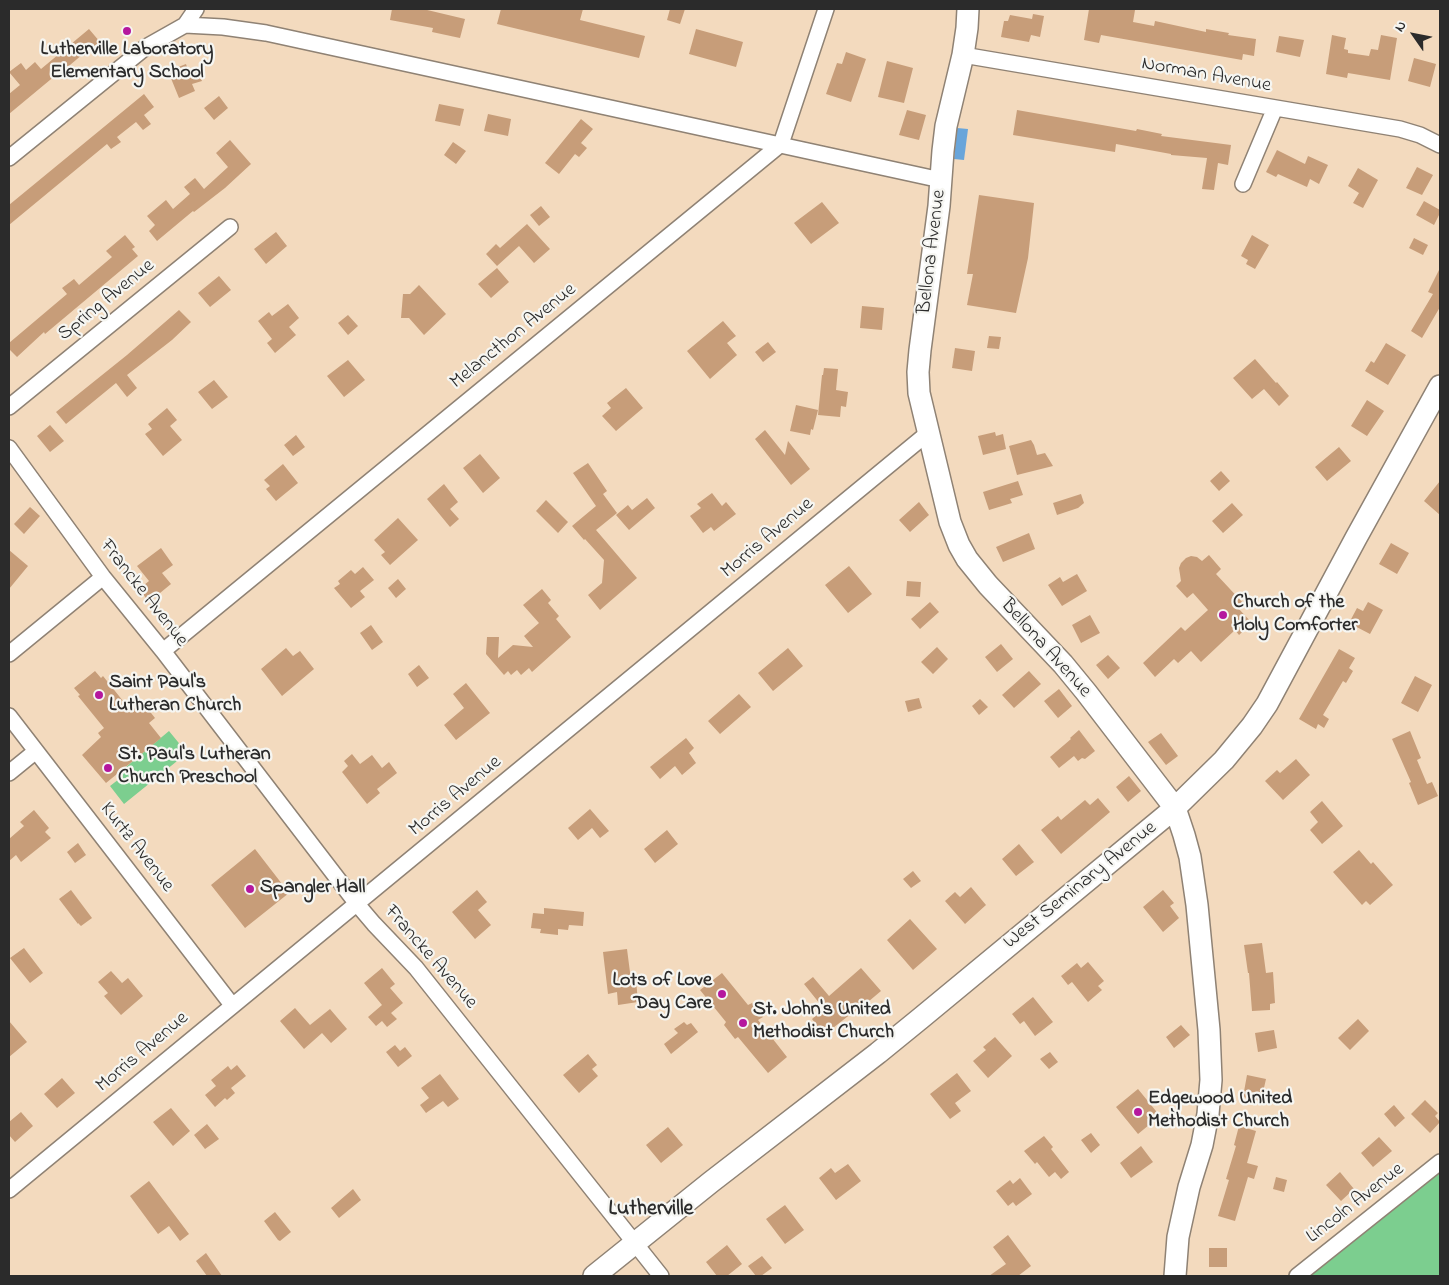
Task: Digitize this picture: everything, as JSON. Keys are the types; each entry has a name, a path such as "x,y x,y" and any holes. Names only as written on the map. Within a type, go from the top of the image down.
{"street":[{"path":"9,158 146,47 185,25 196,9"},
{"path":"781,144 826,9"},
{"name":"Bellona Avenue","path":"968,9 963,55 946,126 918,372 919,393 950,522 967,559 988,585 1062,664 1175,808 1184,835 1190,857 1196,905 1209,1030 1210,1080 1208,1114 1202,1145 1188,1187 1178,1237 1175,1276"},
{"path":"185,25 223,27 266,33 941,180"},
{"name":"Norman Avenue","path":"963,55 1400,129 1420,135 1440,145"},
{"path":"1242,184 1275,108"},
{"name":"Melancthon Avenue","path":"163,651 781,144"},
{"name":"Spring Avenue","path":"9,407 230,227"},
{"name":"West Seminary Avenue","path":"594,1276 711,1182 878,1053 1175,808 1224,760 1252,726 1267,704 1440,386"},
{"name":"Morris Avenue","path":"9,1190 928,433"},
{"name":"Francke Avenue","path":"9,448 103,577 163,651 358,904 374,924 416,968 661,1276"},
{"path":"9,654 103,577"},
{"name":"Kurtz Avenue","path":"9,716 232,1006"},
{"path":"9,773 36,751"},
{"name":"Lincoln Avenue","path":"1297,1276 1440,1162"}],"green space":[{"path":"169,731 187,753 124,804 110,786 123,776 120,772"},
{"path":"1440,1172 1440,1276 1307,1276 1329,1259"}],"water":[{"path":"957,128 968,129 964,160 954,159"}],"building":[{"path":"392,9 423,9 465,19 460,38 432,32 433,28 390,20"},
{"path":"501,9 583,9 580,20 645,36 639,58 497,24"},
{"path":"670,9 685,9 680,24 667,20"},
{"path":"1089,9 1135,10 1133,22 1154,26 1155,21 1206,32 1206,29 1229,33 1228,35 1256,39 1254,56 1243,54 1242,60 1101,35 1099,43 1084,40"},
{"path":"1033,14 1044,16 1040,37 1031,35 1029,42 1001,37 1004,21 1008,21 1010,15 1032,19"},
{"path":"89,29 100,42 9,114 9,94 20,85 9,72 21,63 26,70 35,62 41,69"},
{"path":"696,29 743,42 736,67 689,54"},
{"path":"1332,35 1346,38 1344,49 1348,50 1348,53 1369,56 1371,49 1378,50 1381,35 1397,38 1390,80 1348,73 1347,78 1326,74"},
{"path":"1279,36 1304,40 1300,57 1276,52"},
{"path":"846,52 866,59 851,102 826,94 837,63 842,64"},
{"path":"1414,58 1436,64 1430,87 1408,81"},
{"path":"887,61 913,68 904,103 878,97"},
{"path":"186,64 188,70 196,67 202,81 192,84 195,91 179,98 168,71"},
{"path":"144,94 154,107 144,115 151,124 143,130 136,122 117,137 121,142 111,149 107,144 9,225 9,205"},
{"path":"219,96 228,108 214,120 204,108"},
{"path":"439,104 464,109 460,126 435,121"},
{"path":"907,110 926,115 919,140 899,135"},
{"path":"1017,110 1136,131 1137,129 1162,134 1161,136 1231,145 1228,165 1218,163 1214,190 1202,189 1207,158 1171,155 1116,144 1115,152 1013,135"},
{"path":"488,114 511,119 508,136 484,131"},
{"path":"581,119 593,129 581,143 587,148 579,157 575,154 559,174 545,163"},
{"path":"230,140 251,164 225,188 193,211 157,241 149,231 155,225 147,216 166,200 173,209 190,194 184,187 195,178 204,189 228,167 216,153"},
{"path":"453,142 466,151 456,164 444,155"},
{"path":"1277,150 1305,164 1308,156 1328,165 1319,184 1310,179 1307,187 1278,174 1276,177 1266,172"},
{"path":"1417,167 1433,175 1422,195 1406,188"},
{"path":"1358,168 1378,180 1363,208 1353,203 1359,193 1348,186"},
{"path":"979,195 1034,203 1028,258 1016,313 967,305 973,274 967,274"},
{"path":"1424,201 1440,210 1434,225 1416,215"},
{"path":"822,202 839,223 811,244 794,223"},
{"path":"541,206 550,217 539,226 530,215"},
{"path":"527,224 550,249 534,263 519,246 497,266 486,254 496,244 500,248"},
{"path":"276,232 287,246 266,264 254,249"},
{"path":"125,235 135,247 132,249 138,256 45,334 44,332 17,357 9,349 9,343 67,294 62,288 74,279 79,285 112,257 106,251"},
{"path":"1252,235 1269,245 1255,269 1246,264 1248,260 1241,256"},
{"path":"1414,238 1428,245 1423,255 1409,248"},
{"path":"497,268 509,282 491,298 478,284"},
{"path":"1440,268 1440,307 1422,338 1411,331 1433,294 1428,292"},
{"path":"219,276 231,290 210,307 198,293"},
{"path":"419,285 446,314 424,335 409,318 401,318 403,294 410,294"},
{"path":"288,304 299,318 289,327 296,335 275,353 267,343 272,339 258,321 269,312 272,316"},
{"path":"862,306 884,308 882,330 860,328"},
{"path":"179,310 191,322 172,340 127,375 137,388 127,397 116,383 66,424 56,412"},
{"path":"348,315 358,326 348,335 338,323"},
{"path":"723,321 736,336 727,343 737,355 710,379 687,351"},
{"path":"989,336 1001,337 999,349 987,348"},
{"path":"768,342 776,352 763,362 755,352"},
{"path":"1386,343 1406,355 1388,385 1365,371 1371,361 1374,363"},
{"path":"955,348 975,351 972,371 952,368"},
{"path":"1255,359 1289,396 1279,406 1264,389 1252,399 1233,378"},
{"path":"348,360 365,380 344,397 327,376"},
{"path":"824,368 838,369 836,390 848,392 846,407 841,406 840,417 818,415"},
{"path":"214,380 228,397 212,409 198,392"},
{"path":"626,388 643,408 616,431 602,416 611,408 607,403"},
{"path":"1367,400 1384,411 1367,436 1351,426"},
{"path":"796,405 818,410 810,435 790,431"},
{"path":"167,408 177,420 170,426 182,440 163,456 145,434 152,429 148,424"},
{"path":"50,425 64,441 50,452 37,436"},
{"path":"765,430 785,455 788,441 810,469 791,485 755,439"},
{"path":"995,432 996,436 1003,434 1006,449 983,455 978,436"},
{"path":"296,435 305,447 293,456 284,445"},
{"path":"1031,440 1037,455 1045,453 1053,466 1017,475 1009,446"},
{"path":"1339,447 1351,461 1327,481 1315,467"},
{"path":"480,454 500,478 483,493 463,468"},
{"path":"588,463 607,491 603,494 617,513 596,530 637,578 600,610 588,595 602,583 604,560 572,526 596,506 573,473"},
{"path":"283,464 298,483 276,501 266,489 270,486 264,480"},
{"path":"1221,471 1230,481 1219,491 1210,481"},
{"path":"1018,481 1023,495 1010,499 1012,503 989,510 983,492"},
{"path":"1440,481 1440,515 1424,501"},
{"path":"444,484 458,502 450,509 459,519 450,527 427,499"},
{"path":"712,493 722,506 726,502 736,514 714,531 711,527 703,533 690,516 701,508 697,504"},
{"path":"1081,494 1084,503 1078,508 1057,515 1053,503"},
{"path":"647,498 655,508 629,530 616,515 628,505 632,510"},
{"path":"546,500 568,522 558,533 536,511"},
{"path":"919,502 929,515 910,532 899,520"},
{"path":"1232,503 1243,515 1223,533 1212,521"},
{"path":"30,507 40,516 24,534 14,524"},
{"path":"398,518 418,540 390,565 381,555 385,552 374,540"},
{"path":"1029,533 1035,549 1003,562 996,547"},
{"path":"1391,543 1409,553 1397,574 1379,564"},
{"path":"161,548 173,565 162,573 171,584 149,602 139,589 149,581 137,566"},
{"path":"9,550 28,566 9,589"},
{"name":"Church of the Holy Comforter","path":"1209,555 1221,569 1216,574 1243,603 1238,608 1252,623 1239,635 1235,630 1201,662 1191,651 1178,663 1174,659 1155,677 1143,663 1181,627 1185,631 1208,610 1193,593 1187,598 1176,586 1181,581 1179,568 1181,563 1191,556 1197,557 1202,561"},
{"path":"849,566 872,594 848,613 825,585"},
{"path":"363,567 374,580 360,591 365,597 351,608 334,588 340,584 338,581 351,570 355,574"},
{"path":"1077,574 1087,591 1062,606 1048,585 1060,577 1063,582"},
{"path":"398,579 406,589 396,598 388,588"},
{"path":"907,581 921,582 920,597 906,596"},
{"path":"542,589 551,600 548,603 559,616 556,619 571,637 532,672 529,668 521,675 517,670 511,675 508,671 504,675 486,654 487,637 499,637 498,658 513,645 533,647 524,636 539,623 523,605"},
{"path":"930,602 939,612 920,629 911,619"},
{"path":"1368,602 1383,610 1370,634 1349,623 1357,608 1363,611"},
{"path":"1090,615 1100,633 1081,643 1072,625"},
{"path":"371,625 383,642 372,650 360,633"},
{"path":"1001,644 1013,659 997,672 985,657"},
{"path":"937,647 948,659 933,674 921,662"},
{"path":"286,648 293,656 300,651 314,669 282,696 261,669"},
{"path":"788,648 803,666 773,691 758,673"},
{"path":"1339,649 1355,658 1349,668 1353,671 1346,683 1343,681 1323,715 1329,719 1324,728 1318,724 1316,729 1299,719"},
{"path":"1108,655 1120,668 1108,679 1096,665"},
{"path":"419,665 429,678 417,687 408,674"},
{"path":"95,671 101,678 103,676 131,711 135,708 137,710 144,704 155,718 149,723 161,738 106,783 82,755 101,737 98,733 104,728 78,696 80,695 74,688"},
{"path":"1029,671 1041,684 1014,708 1002,695"},
{"path":"1415,676 1432,685 1418,712 1401,703"},
{"path":"466,683 490,713 456,740 444,725 464,708 453,694"},
{"path":"1059,689 1072,706 1058,718 1044,701"},
{"path":"739,694 751,707 720,734 708,721"},
{"path":"919,698 922,708 908,712 905,701"},
{"path":"980,699 988,707 979,715 972,706"},
{"path":"1079,730 1095,751 1085,759 1082,758 1078,761 1074,756 1059,768 1050,757"},
{"path":"1410,731 1421,758 1417,760 1427,784 1432,782 1438,796 1418,805 1409,783 1411,782 1392,739"},
{"path":"1161,733 1178,756 1166,765 1148,742"},
{"path":"686,738 694,748 689,753 696,763 682,775 675,766 660,779 650,767"},
{"path":"352,754 360,764 372,755 382,768 389,762 397,773 377,789 380,793 367,804 342,772 348,766 344,761"},
{"path":"1296,759 1310,775 1283,800 1265,781 1277,770 1280,773"},
{"path":"1129,776 1141,791 1128,802 1116,787"},
{"path":"1098,798 1110,812 1061,854 1041,830 1058,816 1061,820 1085,800 1090,805"},
{"path":"1322,801 1343,826 1322,844 1310,830 1318,822 1310,812"},
{"path":"590,809 609,831 600,838 592,828 578,840 568,828"},
{"path":"34,810 49,828 45,832 51,838 21,862 16,855 9,861 9,839 24,826 20,822"},
{"path":"667,830 678,844 655,863 644,849"},
{"path":"78,843 86,855 75,863 67,852"},
{"path":"1019,844 1034,862 1016,876 1002,859"},
{"name":"Spangler Hall","path":"255,849 289,893 245,928 211,885"},
{"path":"1359,850 1371,864 1373,862 1393,885 1370,905 1366,901 1362,905 1333,872"},
{"path":"913,871 921,881 911,888 903,879"},
{"path":"971,887 986,905 965,924 945,901 955,892 960,897"},
{"path":"71,890 92,918 81,926 59,899"},
{"path":"477,890 487,902 478,910 491,925 475,939 452,912"},
{"path":"1163,890 1174,903 1170,906 1179,918 1163,932 1143,907"},
{"path":"544,908 584,912 583,926 569,925 568,930 558,929 558,935 540,933 541,929 531,928 533,913 544,914"},
{"path":"910,919 937,949 913,970 887,940"},
{"path":"1262,943 1266,973 1273,972 1275,1003 1270,1004 1270,1010 1252,1011 1249,973 1244,945"},
{"path":"24,948 43,973 30,983 10,958"},
{"path":"627,949 631,980 636,980 638,1002 618,1005 617,992 608,994 603,952"},
{"path":"1088,962 1104,981 1098,986 1102,990 1088,1002 1072,982 1068,985 1061,976 1077,963 1081,968"},
{"path":"382,968 395,984 390,988 403,1003 391,1013 397,1019 387,1027 382,1021 376,1026 368,1017 382,1005 364,983"},
{"path":"861,968 881,991 824,1035 812,1019 824,1009 804,984 813,977 829,996"},
{"path":"111,971 122,983 128,978 143,996 121,1015 104,996 108,993 98,982"},
{"name":"St. John's United Methodist Church","path":"722,973 748,1005 752,1003 763,1017 758,1020 787,1057 768,1073 738,1037 735,1039 724,1025 726,1022 700,990"},
{"path":"1033,997 1053,1022 1035,1036 1024,1021 1020,1024 1012,1014"},
{"path":"295,1008 310,1025 330,1009 347,1029 331,1043 322,1033 304,1049 280,1021"},
{"path":"1358,1019 1369,1031 1350,1050 1338,1038"},
{"path":"9,1021 27,1042 9,1057"},
{"path":"684,1022 687,1025 691,1023 698,1032 671,1054 664,1044 678,1033 674,1029"},
{"path":"1181,1025 1190,1035 1174,1048 1166,1037"},
{"path":"1274,1030 1277,1048 1258,1052 1255,1033"},
{"path":"995,1037 1012,1056 988,1078 973,1061 986,1050 983,1047"},
{"path":"395,1045 400,1051 405,1047 412,1056 398,1067 386,1052"},
{"path":"1050,1052 1058,1062 1049,1069 1040,1059"},
{"path":"588,1054 597,1065 592,1069 598,1076 579,1093 563,1075"},
{"path":"237,1065 246,1076 231,1088 235,1093 227,1100 225,1098 215,1107 205,1095 216,1086 211,1080 228,1066 231,1070"},
{"path":"957,1073 971,1091 955,1103 961,1111 950,1119 930,1094"},
{"path":"440,1074 459,1099 448,1107 443,1101 426,1113 420,1105 429,1098 421,1088"},
{"path":"1247,1075 1266,1079 1261,1101 1243,1097"},
{"path":"62,1078 75,1093 57,1108 44,1094"},
{"name":"Edgewood United Methodist Church","path":"1138,1089 1160,1116 1138,1134 1116,1107"},
{"path":"1425,1100 1438,1113 1435,1116 1440,1122 1430,1133 1411,1114"},
{"path":"1394,1105 1405,1118 1395,1127 1384,1114"},
{"path":"171,1108 190,1131 173,1146 153,1122"},
{"path":"21,1112 33,1126 15,1142 9,1135 9,1122"},
{"path":"207,1124 219,1139 205,1149 194,1135"},
{"path":"1239,1126 1256,1131 1247,1163 1258,1166 1254,1179 1248,1177 1235,1221 1218,1216 1229,1180 1226,1179 1236,1146 1234,1145"},
{"path":"668,1127 683,1145 661,1163 646,1145"},
{"path":"1091,1133 1100,1145 1091,1153 1081,1140"},
{"path":"1044,1136 1053,1147 1051,1149 1069,1172 1061,1179 1055,1172 1049,1177 1037,1162 1035,1164 1024,1151"},
{"path":"1379,1137 1392,1151 1373,1167 1361,1153"},
{"path":"1141,1146 1153,1162 1131,1178 1120,1163"},
{"path":"848,1164 861,1181 836,1200 819,1178 831,1168 835,1173"},
{"path":"1340,1172 1354,1189 1341,1201 1326,1185"},
{"path":"1276,1177 1287,1180 1284,1192 1273,1189"},
{"path":"1020,1178 1032,1194 1016,1206 1013,1202 1008,1206 996,1191 1010,1180 1013,1184"},
{"path":"149,1181 189,1234 180,1241 169,1226 158,1234 130,1196"},
{"path":"353,1189 361,1200 339,1218 331,1208"},
{"path":"785,1205 804,1230 785,1244 766,1219"},
{"path":"275,1212 291,1232 280,1241 264,1221"},
{"path":"1008,1235 1031,1266 1018,1276 989,1276 1006,1264 993,1247"},
{"path":"727,1245 742,1264 727,1276 717,1276 706,1262"},
{"path":"1209,1248 1227,1248 1227,1267 1209,1267"},
{"path":"206,1253 222,1276 207,1276 196,1261"},
{"path":"762,1256 772,1268 761,1276 756,1276 748,1266"}],"place":[{"name":"Lutherville Laboratory Elementary School","path":"127,31"},
{"name":"Church of the Holy Comforter","path":"1223,615"},
{"name":"Saint Paul's Lutheran Church","path":"99,695"},
{"name":"St. Paul's Lutheran Church Preschool","path":"108,768"},
{"name":"Spangler Hall","path":"250,889"},
{"name":"Lots of Love Day Care","path":"722,994"},
{"name":"St. John's United Methodist Church","path":"743,1023"},
{"name":"Edgewood United Methodist Church","path":"1138,1112"}],"district":[{"name":"Lutherville","path":"651,1210"}]}
